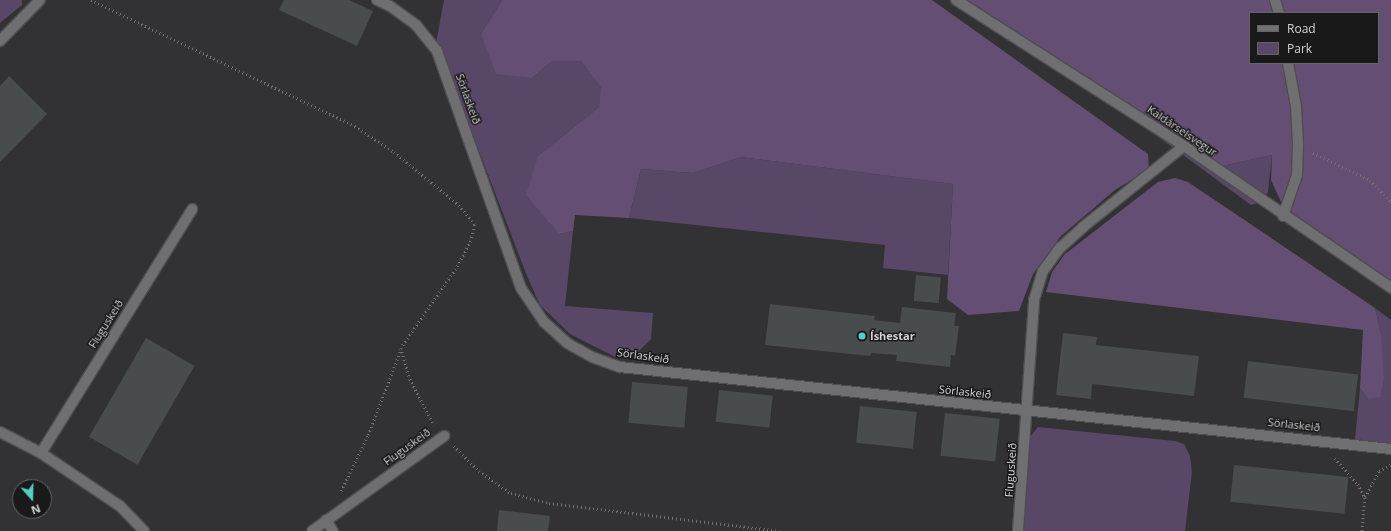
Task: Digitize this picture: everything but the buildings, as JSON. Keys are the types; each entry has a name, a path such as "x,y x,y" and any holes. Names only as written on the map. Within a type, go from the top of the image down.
{"street":[{"path":"0,41 40,0"},
{"name":"Sörlaskeið","path":"377,0 399,12 416,25 437,51 521,288 544,322 567,343 592,357 620,367 1391,449"},
{"name":"Kaldárselsvegur","path":"956,0 1184,146 1283,216 1391,288"},
{"path":"1275,0 1279,12"},
{"path":"1283,216 1297,175 1298,144 1296,106 1288,64"},
{"path":"1027,411 1034,300 1043,271 1060,248 1083,227 1184,146"},
{"name":"Fluguskeið","path":"41,453 192,209"},
{"name":"Fluguskeið","path":"1018,531 1027,411"},
{"path":"0,432 41,453 120,506 144,531"},
{"name":"Fluguskeið","path":"312,531 444,436"},
{"path":"326,520 333,531"}],"path":[{"path":"91,0 355,126 394,152 459,205 475,225 471,242 456,269 401,348 368,435 339,495"},
{"path":"1298,144 1328,162 1370,180 1391,202"},
{"path":"401,348 410,379 436,428 479,472 511,493 549,503 779,531"},
{"path":"1317,440 1358,484 1365,498"},
{"path":"1362,531 1365,498 1379,471 1391,465"}],"green space":[{"path":"0,0 22,0 22,5 0,23"},
{"path":"444,0 502,0 481,34 532,78 552,61 581,61 602,87 599,107 538,156 559,234 573,231 565,306 653,313 651,339 636,354 615,357 570,334 540,305 527,276 469,125 434,54"},
{"path":"1171,146 1222,166 1272,155 1268,192 1262,202 1251,205"},
{"path":"741,157 953,184 948,275 883,268 885,245 629,218 641,169 693,173"},
{"path":"1375,308 1391,320 1391,444 1355,439 1360,388 1368,399 1381,334"},
{"path":"1038,427 1175,441 1184,444 1190,456 1192,472 1185,531 1021,531 1030,437"}],"shaded area":[{"path":"502,0 932,0 1148,154 1149,169 1115,190 1061,236 1033,274 1019,311 968,315 947,299 953,184 741,157 693,173 641,169 629,218 575,215 573,231 559,234 526,195 538,156 599,107 601,87 581,61 552,61 532,78 496,74 481,34"},
{"path":"964,0 1391,0 1391,295 1292,226 1271,180 1272,155 1222,166 1171,146"},
{"path":"1175,178 1188,182 1375,308 1381,334 1384,379 1380,397 1368,399 1360,388 1363,330 1046,292 1052,272 1065,254 1158,182"}],"place":[{"name":"Íshestar","path":"862,336"}]}
